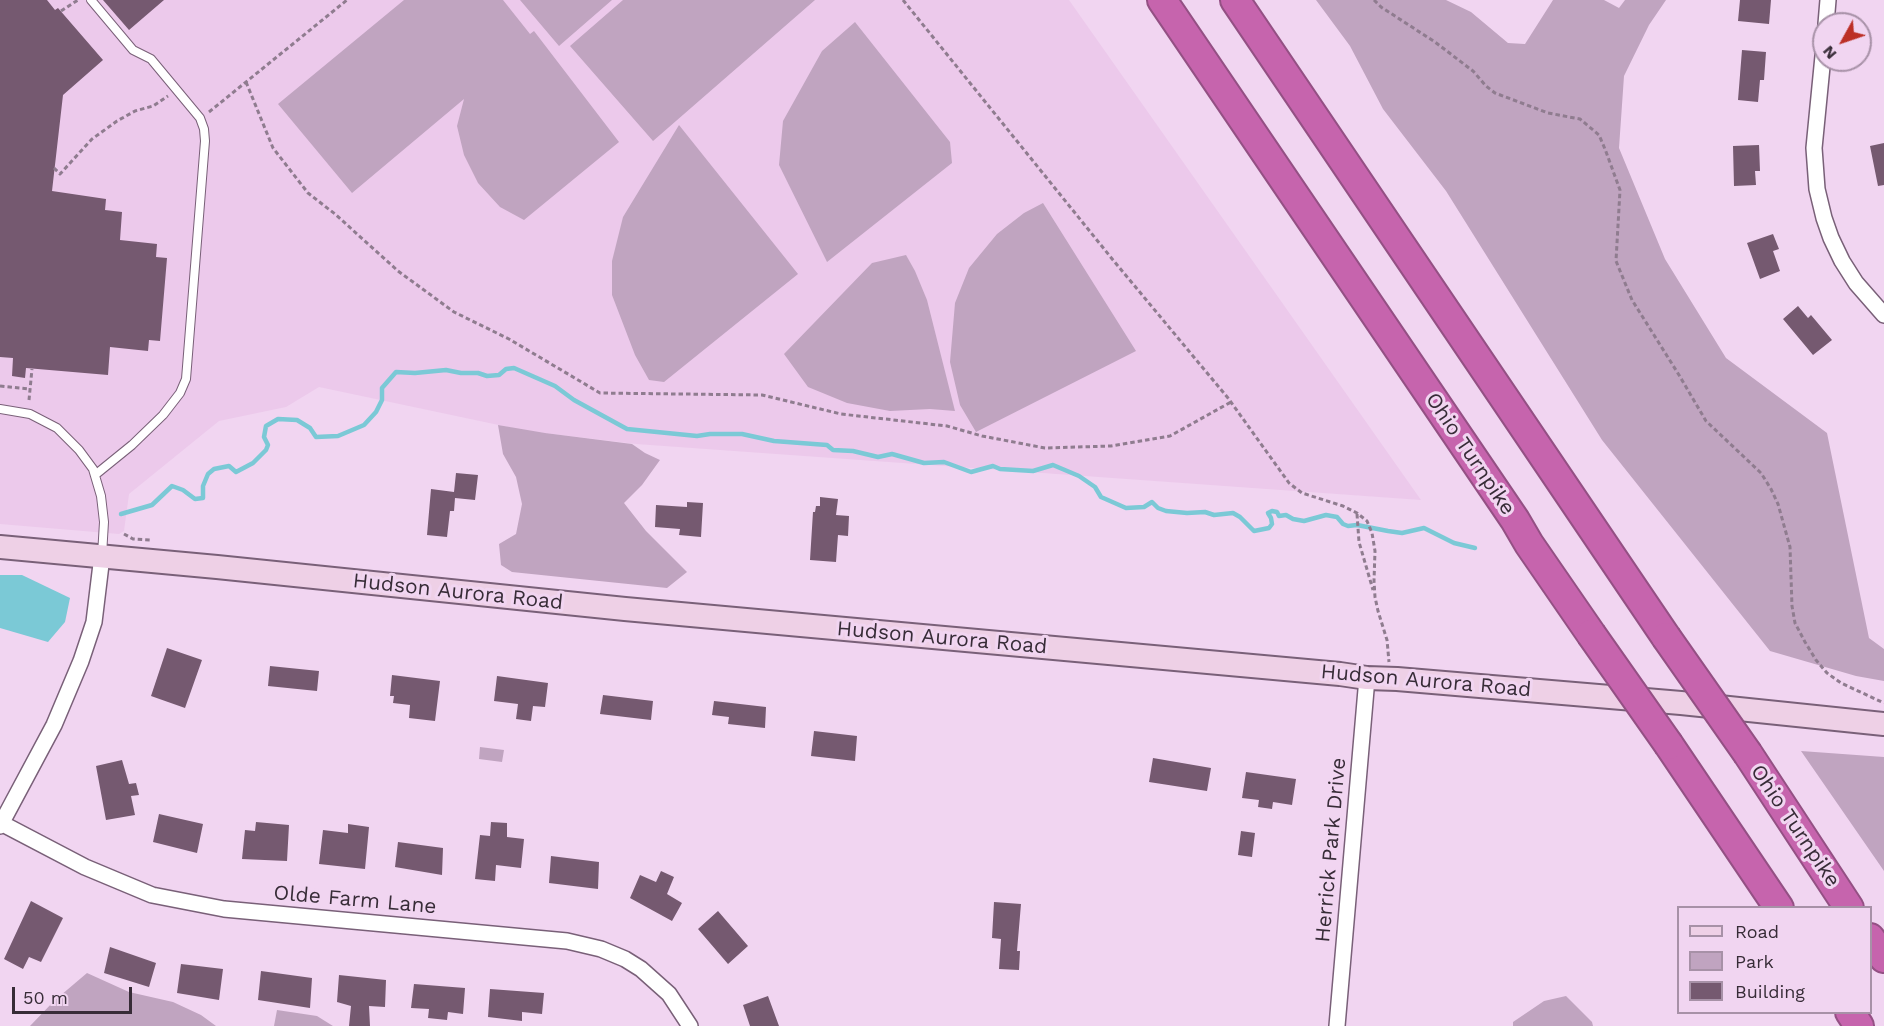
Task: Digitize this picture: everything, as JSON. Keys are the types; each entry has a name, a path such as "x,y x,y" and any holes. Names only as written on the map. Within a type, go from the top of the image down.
{"highway":[{"name":"Ohio Turnpike","path":"1162,0 1515,520 1529,544 1778,906"},
{"name":"Ohio Turnpike","path":"1235,0 1666,637 1748,754 1848,906"},
{"path":"1872,941 1884,958"}],"street":[{"path":"1821,72 1814,148 1814,168 1819,199 1831,238 1842,261 1856,282 1884,315"},
{"name":"Hudson Aurora Road","path":"0,547 625,609 1367,678 1681,703 1884,724"},
{"path":"1,825 54,725 81,661 94,622 102,556"},
{"name":"Herrick Park Drive","path":"1337,1026 1367,678"},
{"name":"Olde Farm Lane","path":"1,825 85,867 152,895 224,909 567,941 601,949 641,969 669,994 690,1026"}],"lane":[{"path":"91,0 133,50 151,58 200,118 204,129 204,155 186,379 180,393 163,415 95,475"},
{"path":"0,409 30,414 57,428 79,450 93,469 101,496 104,522 102,556"}],"path":[{"path":"62,11 78,0"},
{"path":"200,118 347,0"},
{"path":"903,0 1231,402 1279,470 1295,488 1302,493 1344,506 1367,521 1375,551 1375,597"},
{"path":"1374,0 1473,71 1495,93 1548,112 1580,119 1599,135 1620,190 1616,261 1632,300 1706,421 1761,473 1771,489 1778,504 1790,548 1792,606 1795,623 1816,660 1827,673 1841,683 1884,703"},
{"path":"246,82 273,148 308,193 335,214 398,271 454,312 509,339 600,393 762,394 841,414 947,426 982,436 1045,448 1111,446 1170,436 1231,402"},
{"path":"54,168 60,174 92,139 117,121 135,111 153,106 177,90"},
{"path":"29,400 32,369"},
{"path":"0,386 30,390"},
{"path":"1357,513 1359,542 1387,640 1389,662"}],"shaded area":[{"path":"0,0 1069,0 1421,500 636,444 527,431 319,387 286,407 219,421 129,494 124,531 119,534 0,524"}],"green space":[{"path":"404,0 503,0 530,34 534,31 619,142 524,220 500,207 478,183 464,155 457,126 464,99 352,193 278,104"},
{"path":"520,0 612,0 559,46"},
{"path":"623,0 815,0 653,141 570,46"},
{"path":"1316,0 1446,0 1471,12 1508,43 1525,44 1553,0 1604,0 1619,8 1625,0 1666,0 1649,25 1624,76 1619,148 1665,259 1726,358 1827,433 1869,638 1884,649 1884,681 1856,676 1770,651 1602,440 1446,191 1383,109 1350,46"},
{"path":"855,22 950,142 952,163 827,262 779,165 783,121 822,51"},
{"path":"679,125 798,274 664,382 649,380 635,355 612,295 612,261 623,217"},
{"path":"1043,203 1136,351 976,432 960,405 950,362 955,303 969,268 997,234 1024,213"},
{"path":"906,255 927,300 955,411 930,409 890,411 847,403 808,387 784,354 872,263"},
{"path":"498,425 632,444 660,460 642,485 624,503 646,531 687,572 667,588 512,572 501,565 499,544 516,534 522,504 516,477 503,454"},
{"path":"480,747 504,750 502,762 479,759"},
{"path":"1801,751 1884,757 1884,871"},
{"path":"87,973 129,992 173,1002 201,1015 216,1026 30,1026 54,1001"},
{"path":"1566,996 1592,1022 1593,1026 1513,1026 1513,1022 1544,1001"},
{"path":"277,1010 317,1016 333,1026 274,1026"}],"water":[{"path":"0,575 22,575 70,598 65,622 48,642 0,628"}],"building":[{"path":"0,0 47,0 55,10 58,8 103,60 63,95 52,191 106,199 105,210 122,212 120,240 157,244 156,257 167,258 160,341 149,340 148,351 110,347 108,375 26,368 25,378 12,376 13,358 0,357"},
{"path":"103,0 164,0 129,30"},
{"path":"1740,0 1771,0 1769,24 1738,21"},
{"path":"1742,50 1766,52 1764,80 1760,80 1758,102 1738,100"},
{"path":"1884,143 1884,185 1878,186 1870,146"},
{"path":"1759,145 1760,171 1755,171 1756,185 1734,186 1733,146"},
{"path":"1773,234 1779,249 1773,251 1780,271 1760,279 1747,243"},
{"path":"1798,306 1808,318 1811,315 1832,340 1813,355 1783,319"},
{"path":"456,473 478,475 475,500 455,498 454,511 450,511 447,537 427,535 431,489 454,492"},
{"path":"820,497 838,499 836,515 849,516 848,536 838,535 836,562 810,560 813,512 816,506 820,506"},
{"path":"687,502 703,503 701,537 679,535 680,529 655,527 656,505 687,507"},
{"path":"167,648 202,660 185,708 151,696"},
{"path":"270,666 319,671 317,691 268,686"},
{"path":"392,675 440,681 435,721 409,718 410,705 393,703 394,696 390,696"},
{"path":"497,676 548,683 545,707 533,706 531,721 516,719 518,704 494,701"},
{"path":"603,695 653,701 651,720 600,714"},
{"path":"714,701 766,707 765,728 728,724 729,717 712,715"},
{"path":"814,731 857,736 855,761 811,756"},
{"path":"1153,758 1211,768 1207,791 1149,782"},
{"path":"122,760 129,784 136,783 139,795 131,796 135,815 106,820 96,766"},
{"path":"1246,772 1296,779 1292,805 1273,802 1272,809 1258,807 1259,800 1242,798"},
{"path":"159,814 203,824 197,853 153,842"},
{"path":"256,822 289,825 287,861 242,859 245,830 255,831"},
{"path":"491,822 507,823 507,837 524,839 521,868 496,865 495,881 475,879 480,835 490,836"},
{"path":"348,824 369,827 365,869 319,864 323,830 348,833"},
{"path":"1241,831 1255,833 1252,857 1238,855"},
{"path":"398,842 443,848 442,875 395,867"},
{"path":"551,856 599,862 598,889 549,883"},
{"path":"661,871 674,877 667,894 682,903 672,921 630,898 640,875 656,882"},
{"path":"31,901 63,918 41,962 29,957 23,969 4,959"},
{"path":"994,902 1021,904 1017,951 1020,951 1019,970 999,969 1001,939 992,938"},
{"path":"718,911 748,946 728,964 698,929"},
{"path":"110,947 156,963 149,987 104,973"},
{"path":"181,964 223,969 219,1000 177,993"},
{"path":"261,971 312,978 310,1008 258,1000"},
{"path":"339,975 386,980 385,1007 369,1006 370,1026 349,1026 351,1006 337,1002"},
{"path":"414,984 465,988 463,1014 448,1012 447,1020 428,1018 429,1009 411,1008"},
{"path":"490,989 544,993 542,1014 522,1012 522,1021 488,1017"},
{"path":"768,996 779,1026 750,1026 743,1005"}],"waterway":[{"path":"121,514 152,505 172,486 183,490 195,499 203,498 203,486 208,474 214,469 229,466 236,472 253,463 268,445 264,437 266,426 278,419 297,420 310,428 316,437 338,436 364,425 376,412 382,400 382,388 396,372 446,370 487,376 499,375 506,369 514,368 555,386 574,400 627,429 697,436 742,434 774,441 827,445 833,450 853,451 878,457 892,454 924,463 944,462 971,472 993,466 1000,469 1033,471 1053,465 1079,476 1095,487 1101,497 1126,508 1144,507 1152,502 1158,508 1166,511 1205,512 1214,515 1233,513 1254,531 1269,528 1272,524 1268,513 1272,511 1277,512 1279,516 1286,515 1304,521 1326,515 1337,517 1348,526 1357,525 1402,533 1424,528 1454,543 1475,548"}]}
